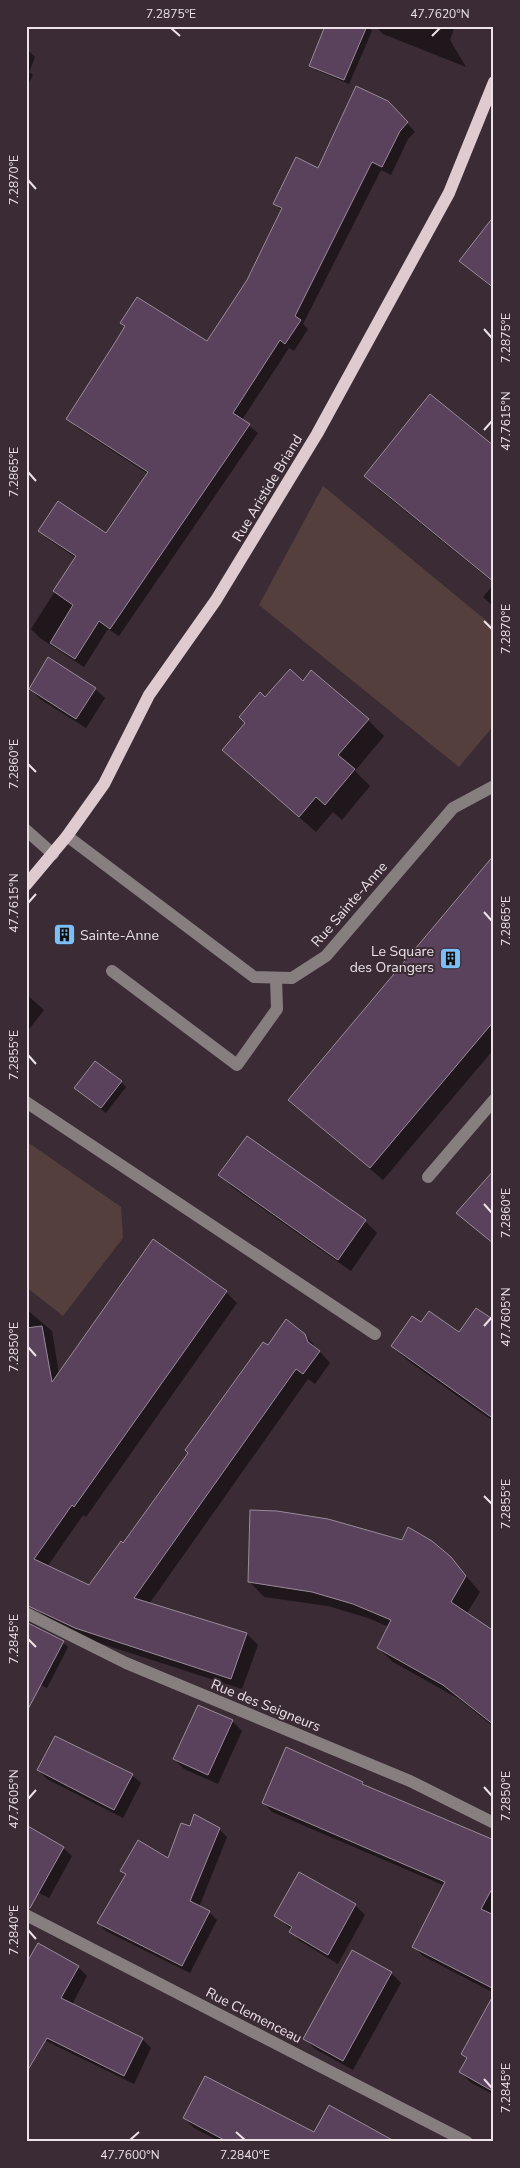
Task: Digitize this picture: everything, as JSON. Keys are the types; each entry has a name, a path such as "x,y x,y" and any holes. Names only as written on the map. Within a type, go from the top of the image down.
{"main road":[{"name":"Rue Aristide Briand","path":"26,884 53,854 104,784 149,695 216,600 317,434 449,193 494,82"}],"street":[{"name":"Rue Sainte-Anne","path":"67,836 254,977 292,978 326,956 453,808 494,786"},
{"path":"26,830 53,854"},
{"path":"112,971 236,1065 277,1009 276,978"},
{"path":"428,1177 494,1100"},
{"path":"26,1102 375,1334"},
{"name":"Rue des Seigneurs","path":"26,1614 126,1664 410,1781 494,1823"},
{"name":"Rue Clemenceau","path":"26,1915 467,2142"}],"shaded area":[{"path":"323,486 494,627 494,725 459,767 259,605"},
{"path":"26,1141 121,1207 123,1238 63,1316 26,1287"}],"building":[{"path":"325,26 367,26 344,80 309,66"},
{"path":"356,86 388,101 408,122 400,131 382,167 372,162 295,316 301,320 285,344 280,340 233,413 250,424 110,629 99,621 75,659 50,643 73,605 53,591 76,556 38,531 58,501 106,533 148,472 66,419 125,326 120,323 137,297 207,341 247,280 282,208 273,204 296,157 318,168"},
{"path":"494,216 494,288 459,261"},
{"path":"430,394 494,446 494,582 364,476"},
{"path":"48,657 96,688 76,719 29,689"},
{"path":"290,669 303,681 311,670 369,719 338,755 355,769 325,805 316,797 299,817 222,750 245,723 239,717 260,692 265,697"},
{"name":"Le Square des Orangers","path":"494,855 494,1021 370,1168 288,1100"},
{"path":"95,1061 122,1081 101,1108 74,1088"},
{"path":"247,1136 366,1220 338,1260 218,1175"},
{"path":"494,1170 494,1244 456,1213"},
{"path":"153,1239 227,1291 74,1507 72,1505 34,1559 89,1585 121,1541 123,1543 188,1453 185,1450 263,1342 268,1345 286,1319 305,1334 308,1342 320,1351 303,1374 296,1369 134,1598 247,1633 231,1679 75,1628 26,1605 26,1328 42,1326 52,1382"},
{"path":"476,1308 494,1320 494,1419 391,1346 412,1316 421,1322 429,1311 459,1332"},
{"path":"250,1510 277,1511 328,1519 402,1540 408,1527 432,1541 451,1557 466,1576 451,1602 494,1631 494,1725 443,1685 377,1648 391,1620 353,1604 312,1592 248,1582"},
{"path":"26,1622 64,1641 26,1713"},
{"path":"198,1705 233,1720 208,1775 173,1759"},
{"path":"55,1736 133,1774 114,1810 37,1770"},
{"path":"286,1747 363,1782 362,1784 494,1840 494,1885 481,1909 494,1915 494,1989 412,1947 445,1882 262,1803"},
{"path":"194,1814 220,1828 190,1901 210,1911 182,1966 97,1923 126,1874 120,1871 138,1840 168,1858 181,1823 190,1826"},
{"path":"26,1825 64,1847 30,1908 26,1907"},
{"path":"299,1872 356,1904 328,1955 289,1932 292,1927 274,1916"},
{"path":"38,1943 79,1966 61,1998 143,2038 124,2076 47,2038 26,2073 26,1964"},
{"path":"352,1950 392,1972 343,2061 303,2039"},
{"path":"494,1994 494,2092 459,2072 467,2058 461,2054"},
{"path":"205,2076 314,2132 329,2105 396,2142 228,2142 183,2118"}],"place":[{"name":"Sainte-Anne","path":"64,935"},
{"name":"Le Square des Orangers","path":"450,959"}]}
